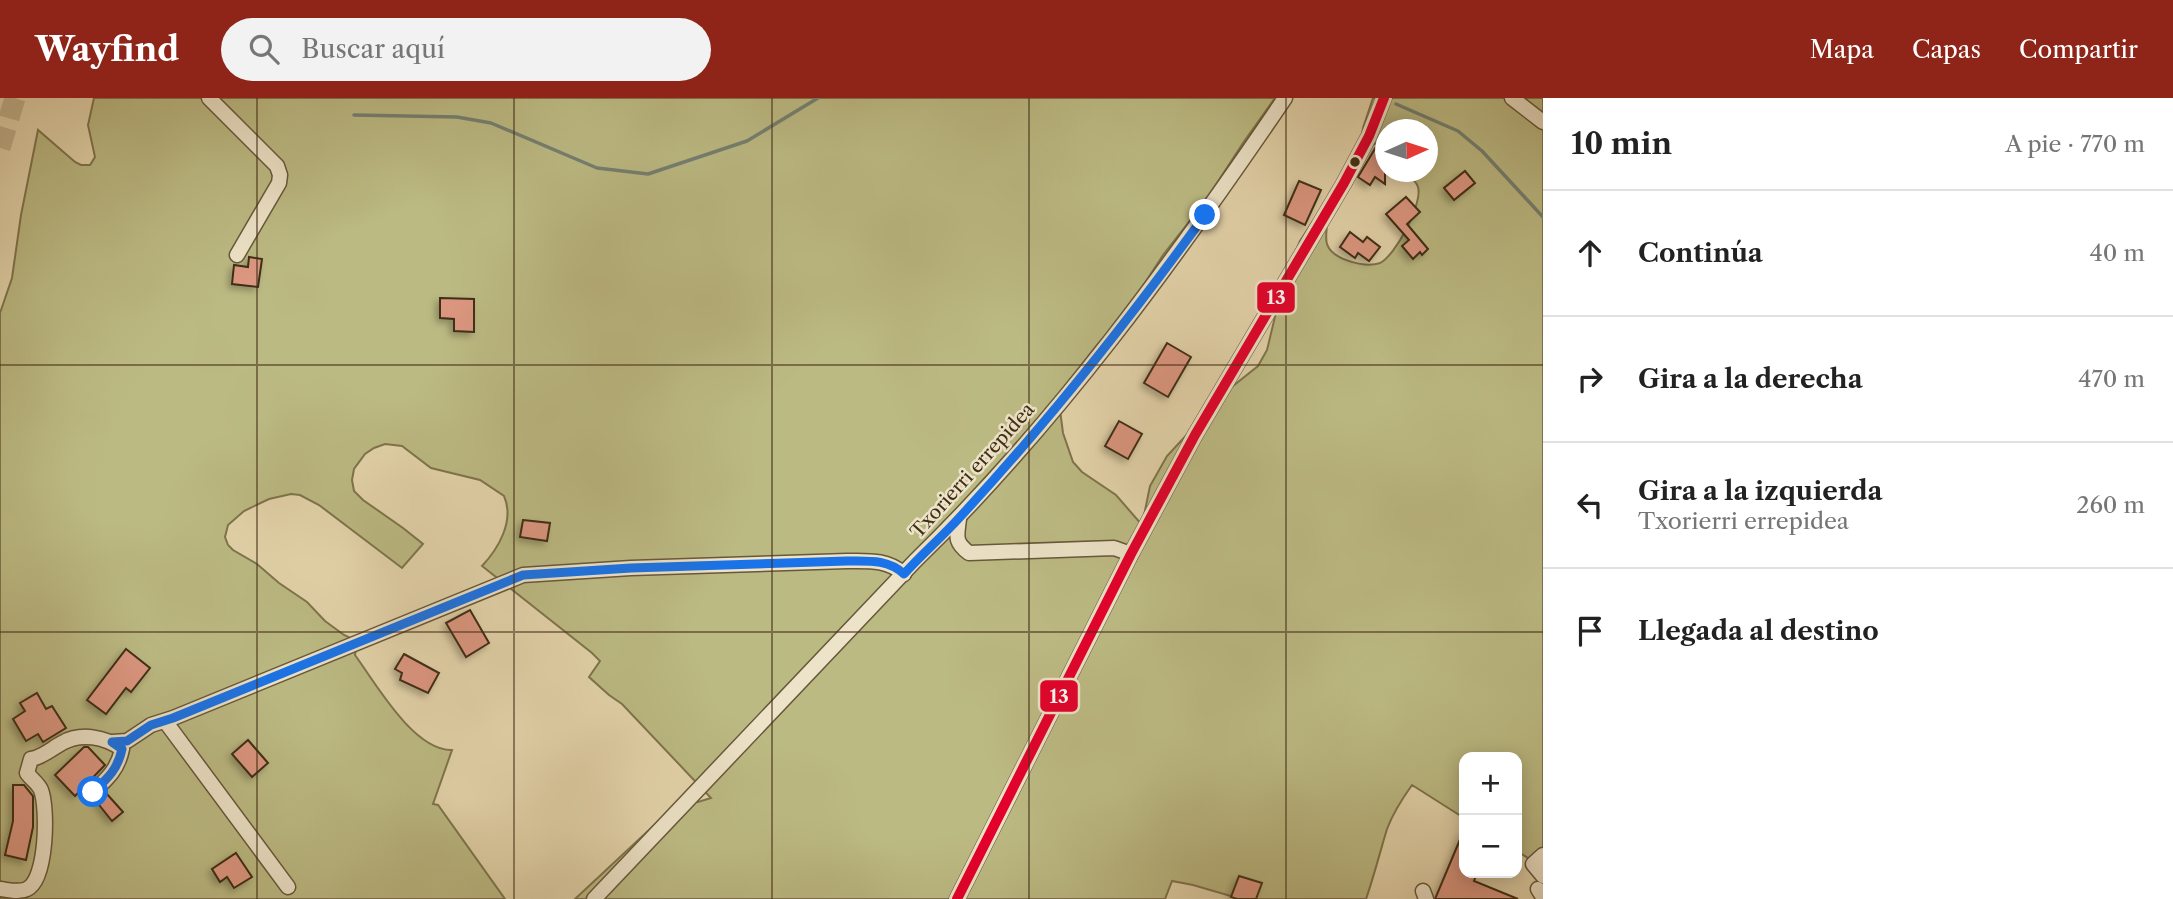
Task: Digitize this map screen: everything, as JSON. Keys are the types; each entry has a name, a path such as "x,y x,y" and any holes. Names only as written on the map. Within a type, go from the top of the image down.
{"street":[{"path":"209,98 277,166 280,175 279,183 237,255"},
{"name":"Txorierri errepidea","path":"594,899 959,519 1031,436 1147,294 1285,98"},
{"path":"1512,98 1543,122"},
{"path":"957,899 1131,554 1195,435 1345,183 1383,101"},
{"path":"959,519 957,538 960,547 969,553 1114,548 1131,554"},
{"path":"112,742 127,741 151,725 523,575 631,568 847,561 877,561 895,566 904,574"},
{"path":"165,721 288,887"},
{"path":"0,889 18,891 29,888 37,880 40,868 44,837 43,800 40,787 27,773 31,759 41,757 73,738 98,738 112,742 122,749 119,762 113,774 93,792"},
{"path":"1541,887 1534,864 1543,855"}],"shaded area":[{"path":"94,98 1275,98 1206,200 1163,255 1123,317 1058,395 1063,433 1073,462 1082,472 1116,495 1142,525 1150,486 1167,456 1228,390 1258,366 1267,350 1288,269 1300,241 1313,221 1327,223 1327,244 1335,254 1350,261 1380,263 1393,251 1412,217 1418,195 1414,182 1438,182 1438,119 1375,119 1375,144 1360,147 1373,98 1543,98 1543,848 1534,862 1522,854 1522,752 1459,752 1459,815 1412,785 1387,829 1366,899 1241,899 1172,881 1165,899 575,899 679,802 698,802 711,798 622,704 589,677 600,661 482,566 499,543 506,525 507,505 504,496 480,480 431,468 402,446 385,444 365,454 354,469 352,480 354,491 363,500 423,544 402,568 319,505 300,495 291,494 269,499 244,511 228,525 225,537 233,550 257,564 307,602 325,621 357,641 355,655 397,714 424,740 452,750 433,804 438,805 505,899 0,899 0,313 12,278 38,130 75,162 90,165 95,157 88,125"}],"building":[{"path":"1375,149 1375,177 1370,185 1358,177"},
{"path":"1465,171 1475,183 1454,200 1444,188"},
{"path":"1299,181 1321,190 1305,225 1284,215"},
{"path":"1406,197 1420,212 1407,224 1428,249 1413,259 1402,246 1409,240 1386,214"},
{"path":"1350,232 1363,242 1367,237 1380,247 1369,261 1358,253 1355,258 1340,247"},
{"path":"249,257 262,259 258,287 232,284 234,265 248,267"},
{"path":"440,298 474,299 474,332 454,331 454,319 440,318"},
{"path":"1167,343 1191,357 1168,397 1144,383"},
{"path":"1119,421 1142,434 1128,459 1105,446"},
{"path":"523,520 550,523 547,541 520,537"},
{"path":"470,610 489,643 466,657 446,623"},
{"path":"126,649 150,668 131,692 126,688 106,714 87,700"},
{"path":"404,654 439,673 428,693 400,680 402,673 395,669"},
{"path":"37,693 46,709 52,706 66,728 43,742 38,734 26,741 13,719 25,711 20,703"},
{"path":"248,740 268,763 252,777 232,754"},
{"path":"84,747 88,747 105,765 75,796 55,775"},
{"path":"13,785 24,785 33,796 33,827 26,860 5,855 13,821"},
{"path":"106,793 123,812 112,821 96,801"},
{"path":"1459,842 1459,878 1475,878 1474,881 1518,899 1435,899"},
{"path":"236,853 252,877 234,888 227,877 220,882 212,869"},
{"path":"1239,876 1262,883 1256,899 1231,897"}],"waterway":[{"path":"354,115 457,117 491,123 597,168 648,174 747,141 818,98"},
{"path":"1396,104 1458,131 1482,151 1543,217"}],"tunnel":[{"path":"0,148 15,98"}],"transit line":[{"name":"13","path":"957,899 1131,554 1195,435 1344,183 1369,136 1384,98"}],"route":[{"path":"93,792 113,774 119,762 122,749 112,742 127,741 151,725 523,575 631,568 847,561 877,561 895,566 904,574 959,519 1031,436 1101,352 1205,215"}]}
